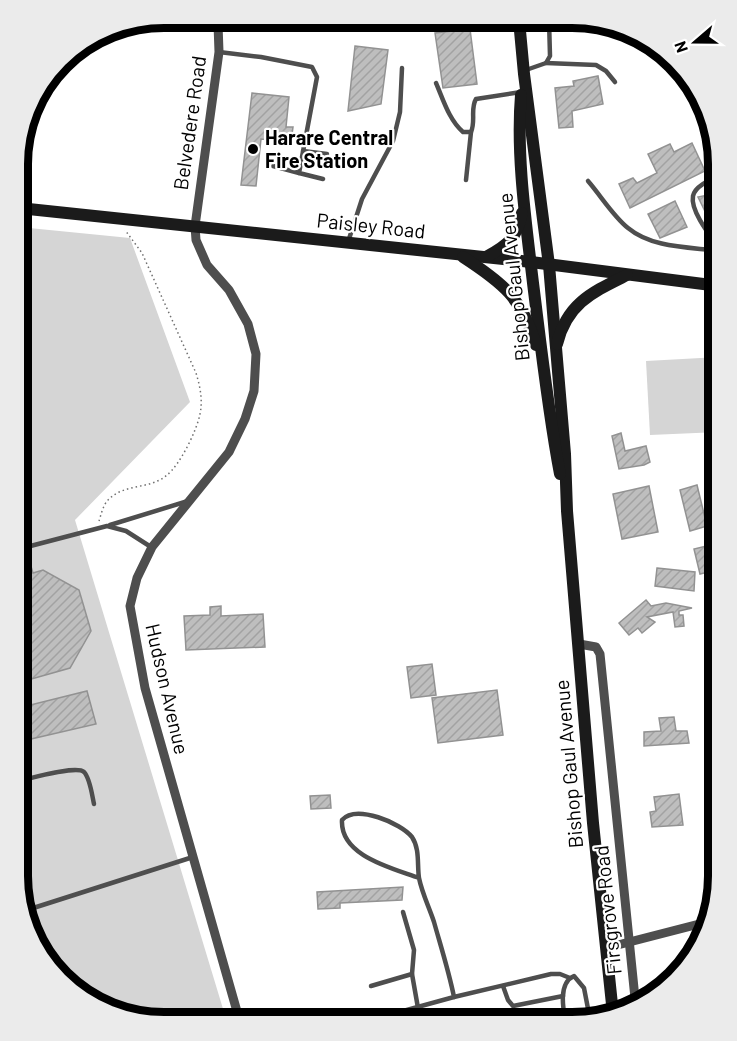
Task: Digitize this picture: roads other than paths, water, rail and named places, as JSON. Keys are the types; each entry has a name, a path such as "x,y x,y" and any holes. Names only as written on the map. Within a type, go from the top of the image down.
{"main road":[{"name":"Bishop Gaul Avenue","path":"520,28 549,265 593,823 612,1007"},
{"name":"Bishop Gaul Avenue","path":"524,72 521,92 521,142 525,202 550,426 567,511"},
{"path":"485,258 502,249 517,232 525,202"},
{"name":"Paisley Road","path":"28,209 531,262 708,285"},
{"path":"461,256 492,276 516,300 532,332 544,375"},
{"path":"556,351 565,321 575,306 600,289 628,275"}],"street":[{"name":"Belvedere Road","path":"195,226 219,52 218,29"},
{"name":"Hudson Avenue","path":"195,226 196,240 207,265 229,290 248,324 256,354 254,391 245,419 229,452 152,547 137,578 130,606 145,688 237,1012"},
{"name":"Firsgrove Road","path":"579,644 596,647 600,654 635,997"},
{"path":"606,948 699,924"}],"lane":[{"path":"546,63 550,56 549,28"},
{"path":"219,52 312,66 316,77 299,173"},
{"path":"524,72 546,63 596,65 606,71 615,82"},
{"path":"348,242 362,199 393,141 400,112 402,68"},
{"path":"436,83 459,129 463,132 471,132"},
{"path":"466,180 471,132 474,126 474,102 476,99 521,92"},
{"path":"303,151 327,154"},
{"path":"273,166 324,179"},
{"path":"588,181 627,227 640,237 662,244 708,248"},
{"path":"708,181 696,190 693,196 694,206 708,231"},
{"path":"28,547 107,526 188,501"},
{"path":"107,526 126,531 152,547"},
{"path":"28,779 79,770 85,774 94,804"},
{"path":"419,878 388,867 362,853 345,839 341,828 342,820 351,814 368,814 386,820 412,838 416,848 419,878 434,921 454,998"},
{"path":"32,908 193,857"},
{"path":"403,912 414,951 412,974 418,1008"},
{"path":"371,986 412,974"},
{"path":"402,1012 551,974 577,978 585,988 589,1011"},
{"path":"565,1012 563,996 570,978"},
{"path":"503,986 513,1006 563,996"}],"place":[{"name":"Harare Central Fire Station","path":"253,149"}]}
